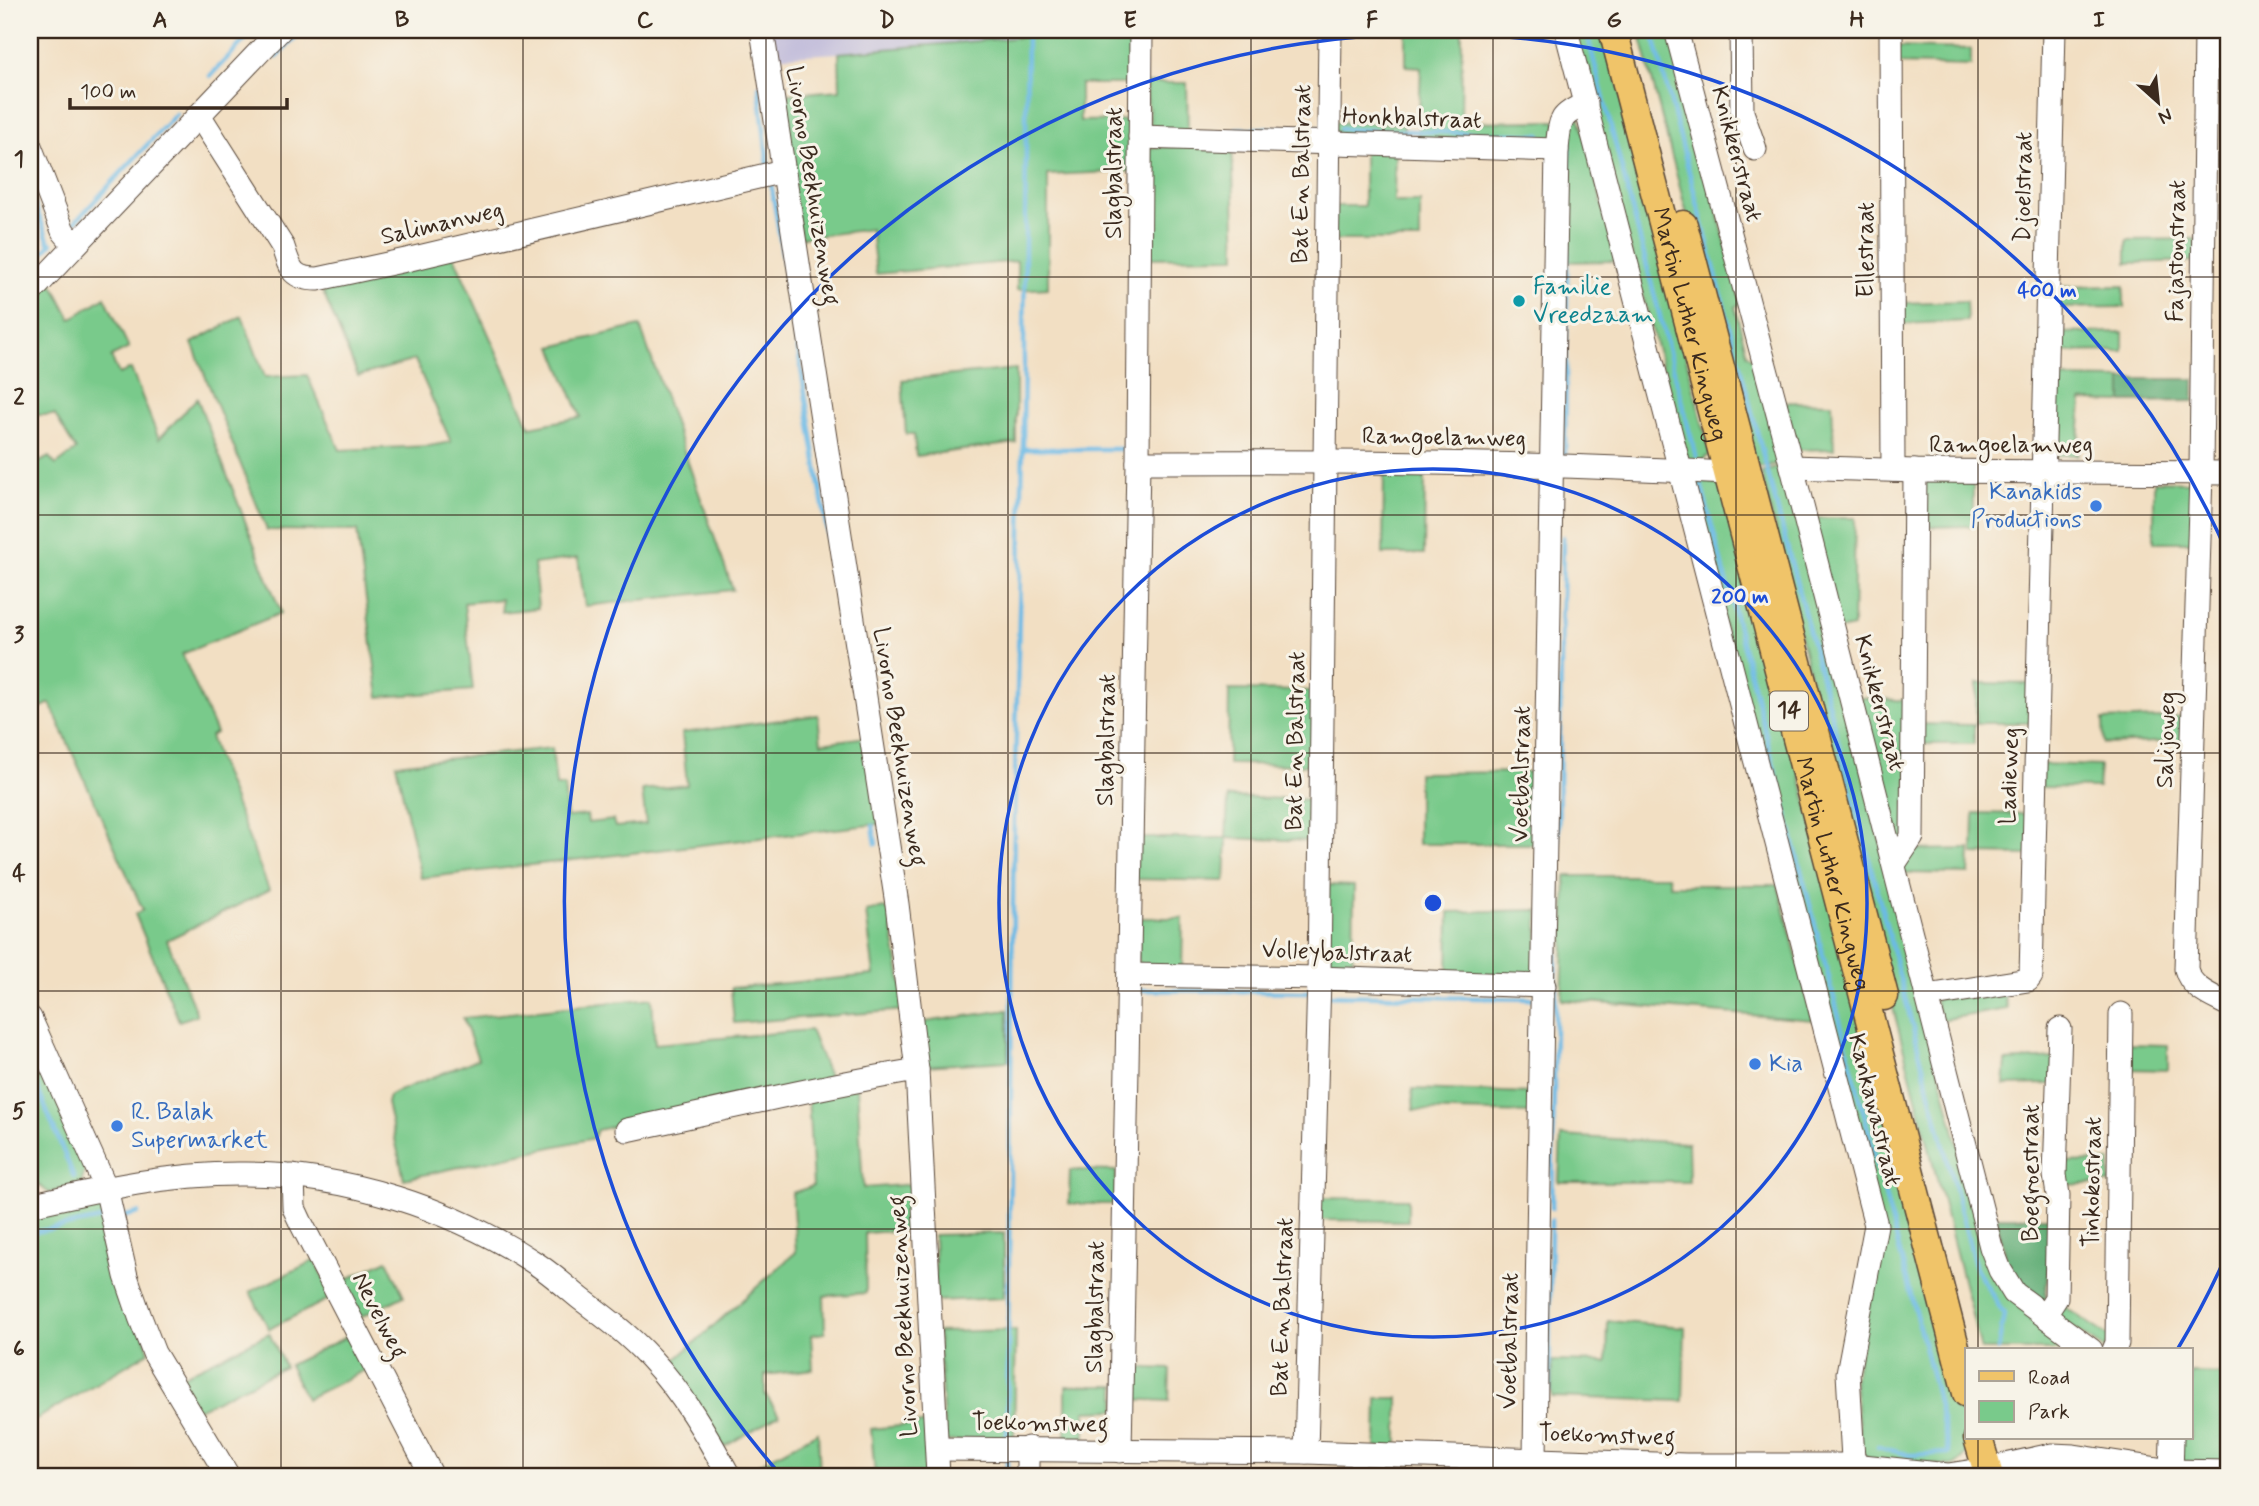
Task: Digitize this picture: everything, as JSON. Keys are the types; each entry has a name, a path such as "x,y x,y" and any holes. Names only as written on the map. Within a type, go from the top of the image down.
{"main road":[{"name":"Martin Luther Kingweg","path":"1613,30 1737,470 1974,1348"},
{"name":"Martin Luther Kingweg","path":"1631,30 1737,470 1965,1385"},
{"path":"1980,1440 1997,1465"}],"street":[{"path":"30,293 280,30"},
{"name":"Livorno Beekhuizenweg","path":"761,30 897,904 917,1070 939,1476"},
{"name":"Slagbalstraat","path":"1120,1451 1138,461 1141,30"},
{"name":"Bat En Balstraat","path":"1306,1452 1320,978 1330,30"},
{"name":"Kankawastraat","path":"1566,30 1876,1225 1848,1373 1854,1471"},
{"name":"Knikkerstraat","path":"1676,30 1792,467 1991,1247 2000,1270 2014,1293 2088,1348"},
{"path":"1741,30 1742,112 1755,149"},
{"name":"Ellestraat","path":"1891,30 1912,837 1894,864"},
{"name":"Djoelstraat","path":"2044,471 2054,30"},
{"name":"Fajastonstraat","path":"2201,473 2206,30"},
{"name":"Voetbalstraat","path":"1548,1466 1537,1215 1554,466 1557,150 1562,118 1567,112 1586,104"},
{"name":"Salimanweg","path":"199,115 283,247 290,268 296,274 309,279 406,260 783,171"},
{"name":"Honkbalstraat","path":"1140,137 1557,150"},
{"path":"30,146 63,231 74,244"},
{"name":"Ramgoelamweg","path":"1138,461 1326,461 1737,470"},
{"name":"Ramgoelamweg","path":"1792,467 1904,471 2229,473"},
{"name":"Ladieweg","path":"1927,996 2028,980 2031,976 2044,471"},
{"name":"Salijoweg","path":"2201,473 2186,969 2193,983 2221,1001"},
{"name":"Volleybalstraat","path":"1129,975 1544,986"},
{"name":"Tinkokostraat","path":"2115,1348 2118,1343 2121,1014"},
{"path":"30,1018 106,1188 126,1276 154,1353 228,1476"},
{"name":"Boegroestraat","path":"2045,1315 2056,1298 2055,1175 2060,1029"},
{"path":"627,1130 803,1093 841,1082 917,1070"},
{"path":"30,1205 106,1188 244,1174 293,1176 344,1185 399,1199 449,1217 497,1240 537,1264 627,1335 652,1360 693,1413 729,1476"},
{"name":"Nevelweg","path":"293,1176 294,1208 432,1476"},
{"path":"2171,1474 2172,1440"},
{"path":"1028,1448 1028,1476"},
{"name":"Toekomstweg","path":"938,1449 1306,1452 1398,1467 1686,1465 1948,1475 2052,1455 2074,1456 2171,1474 2229,1472"}],"shaded area":[{"path":"767,30 1015,30 1015,38 771,57"}],"green space":[{"path":"1406,30 1462,30 1461,122 1557,121 1555,138 1418,140 1421,67 1406,66"},
{"path":"1572,30 1605,30 1710,454 1700,464 1688,464"},
{"path":"1639,30 1671,30 1741,303 1735,307 1747,354 1755,360 1779,463 1760,468 1750,457"},
{"path":"1034,36 1135,36 1135,84 1080,84 1080,121 1134,120 1134,171 1048,175 1048,288 1017,290 1017,261 876,274 871,229 800,238 779,95 840,90 839,53"},
{"path":"1896,47 1971,49 1971,66 1895,64"},
{"path":"1145,83 1187,83 1188,134 1152,135"},
{"path":"1579,116 1617,261 1560,262 1563,134"},
{"path":"1332,122 1404,124 1403,141 1337,139"},
{"path":"1232,143 1236,257 1145,258 1145,148"},
{"path":"1364,147 1395,148 1394,202 1420,202 1420,240 1333,240 1334,206 1364,206"},
{"path":"30,213 38,243 30,259"},
{"path":"2196,239 2196,261 2127,263 2127,240"},
{"path":"453,254 530,427 581,417 552,347 640,326 733,590 585,606 578,558 534,564 538,608 502,612 501,599 464,603 473,690 379,697 357,531 267,530 192,343 242,316 265,377 307,375 340,450 429,446 451,442 415,360 358,376 320,285"},
{"path":"50,279 71,319 105,297 129,348 111,357 119,374 131,369 159,439 197,398 281,613 182,654 216,733 210,736 217,757 269,890 167,940 197,1015 179,1021 135,914 143,910 50,703 30,713 30,450 38,463 49,457 56,465 76,450 55,415 31,415 30,411 30,301"},
{"path":"2124,286 2124,307 2053,308 2053,287"},
{"path":"1966,301 1967,321 1903,324 1902,303"},
{"path":"2123,332 2123,351 2051,352 2051,333"},
{"path":"1016,369 1016,443 916,456 914,434 906,434 902,380"},
{"path":"2053,378 2122,379 2122,402 2082,401 2078,455 2054,455"},
{"path":"2122,379 2194,379 2194,401 2122,402"},
{"path":"1785,402 1832,403 1834,449 1798,450"},
{"path":"1785,466 1987,1258 2074,1348 1980,1348 1845,821 1761,472"},
{"path":"1384,470 1425,471 1424,554 1383,554"},
{"path":"1694,477 1725,486 1965,1415 1967,1452 1954,1466 1869,1459 1862,1454 1854,1381 1878,1257 1689,481"},
{"path":"1923,480 1973,480 1973,526 1923,527"},
{"path":"2154,481 2192,482 2193,542 2154,542"},
{"path":"1809,518 1855,518 1853,627 1840,630"},
{"path":"1977,683 2035,684 2034,723 1976,723"},
{"path":"1229,690 1320,691 1319,765 1228,764"},
{"path":"1857,697 1908,701 1907,836 1897,848"},
{"path":"818,715 821,743 866,737 879,824 421,878 396,764 552,748 556,786 564,786 567,817 587,815 588,823 613,820 615,827 646,824 642,790 687,785 682,733"},
{"path":"2187,717 2187,741 2104,744 2103,720"},
{"path":"1915,724 1974,725 1974,744 1915,744"},
{"path":"2041,764 2100,766 2098,788 2041,787"},
{"path":"1540,772 1540,844 1418,844 1418,773"},
{"path":"1228,797 1314,800 1313,841 1227,838 1225,881 1135,879 1136,838 1226,838"},
{"path":"1974,813 2031,814 2029,855 1973,854"},
{"path":"1970,849 1969,874 1901,873 1908,850"},
{"path":"1566,876 1668,876 1670,885 1778,885 1813,1020 1562,1000"},
{"path":"1328,885 1354,886 1353,976 1334,976 1324,963"},
{"path":"884,908 889,911 906,1010 734,1023 731,988 874,975 866,912"},
{"path":"1538,910 1538,975 1448,978 1449,912"},
{"path":"1135,918 1183,918 1182,972 1139,971"},
{"path":"2002,988 2007,1009 1940,1020 1935,999"},
{"path":"652,998 655,1044 810,1030 830,1079 597,1130 594,1138 404,1179 387,1103 389,1096 478,1059 463,1018"},
{"path":"1008,1010 1008,1061 923,1066 917,1023"},
{"path":"30,1032 86,1167 81,1184 49,1193 30,1178 30,1115 39,1109 30,1090"},
{"path":"2124,1044 2168,1045 2168,1070 2124,1069"},
{"path":"2055,1058 2052,1084 2004,1085 2006,1061"},
{"path":"857,1086 863,1188 916,1184 919,1229 865,1233 866,1293 824,1296 825,1333 811,1335 813,1369 765,1375 765,1394 779,1415 724,1447 670,1369 672,1363 796,1252 792,1193 813,1186 808,1096"},
{"path":"1412,1089 1532,1093 1531,1113 1414,1110"},
{"path":"1561,1136 1688,1143 1689,1182 1559,1182"},
{"path":"2110,1161 2110,1183 2059,1185 2059,1162"},
{"path":"1070,1170 1116,1171 1116,1204 1069,1204"},
{"path":"2068,1192 2066,1308 2111,1338 2106,1348 2057,1316"},
{"path":"106,1198 149,1352 30,1423 30,1215"},
{"path":"1317,1198 1408,1199 1408,1221 1316,1220"},
{"path":"1996,1217 2052,1217 2045,1306 2017,1281 2008,1265"},
{"path":"1004,1233 1004,1298 936,1301 934,1235"},
{"path":"315,1260 333,1297 269,1329 250,1292"},
{"path":"387,1260 404,1296 355,1320 337,1284"},
{"path":"1608,1321 1685,1327 1683,1401 1552,1397 1552,1361 1607,1362"},
{"path":"1016,1330 1014,1442 945,1441 938,1332"},
{"path":"269,1333 285,1367 196,1410 180,1377"},
{"path":"352,1334 369,1368 306,1399 289,1365"},
{"path":"1127,1367 1170,1369 1169,1401 1126,1399"},
{"path":"2192,1373 2229,1374 2229,1466 2184,1462 2179,1458 2179,1440 2192,1440"},
{"path":"1066,1386 1116,1386 1116,1410 1085,1411 1085,1442 1066,1442"},
{"path":"1377,1398 1398,1398 1398,1447 1376,1447"},
{"path":"929,1423 930,1476 875,1476 871,1429"},
{"path":"818,1432 820,1476 739,1476 739,1475"}],"sand":[{"path":"1156,30 1240,30 1240,34 1156,36"}],"waterway":[{"path":"210,76 254,30"},
{"path":"277,57 302,30"},
{"path":"1023,449 1027,30"},
{"path":"1586,30 1696,456"},
{"path":"1652,30 1976,1269 2004,1314 1998,1348"},
{"path":"759,87 768,166"},
{"path":"75,222 176,114"},
{"path":"1236,129 1319,128"},
{"path":"1340,129 1540,135"},
{"path":"1565,457 1569,137"},
{"path":"771,183 833,567"},
{"path":"30,192 50,245"},
{"path":"30,267 52,243"},
{"path":"1007,1435 1014,817 1023,449 1128,449"},
{"path":"1701,484 1936,1392 1949,1453 1911,1455 1878,1447"},
{"path":"1552,1208 1563,537"},
{"path":"873,826 876,844"},
{"path":"1137,990 1309,992"},
{"path":"1326,995 1532,999"},
{"path":"30,1070 74,1177"},
{"path":"122,1217 138,1213"},
{"path":"30,1233 106,1218"},
{"path":"1549,1390 1551,1220"},
{"path":"1007,1459 1007,1476"}],"place":[{"name":"Familie Vreedzaam","path":"1519,301"},
{"name":"Kanakids Productions","path":"2096,506"},
{"name":"Kia","path":"1755,1064"},
{"name":"R. Balak Supermarket","path":"117,1126"}]}
